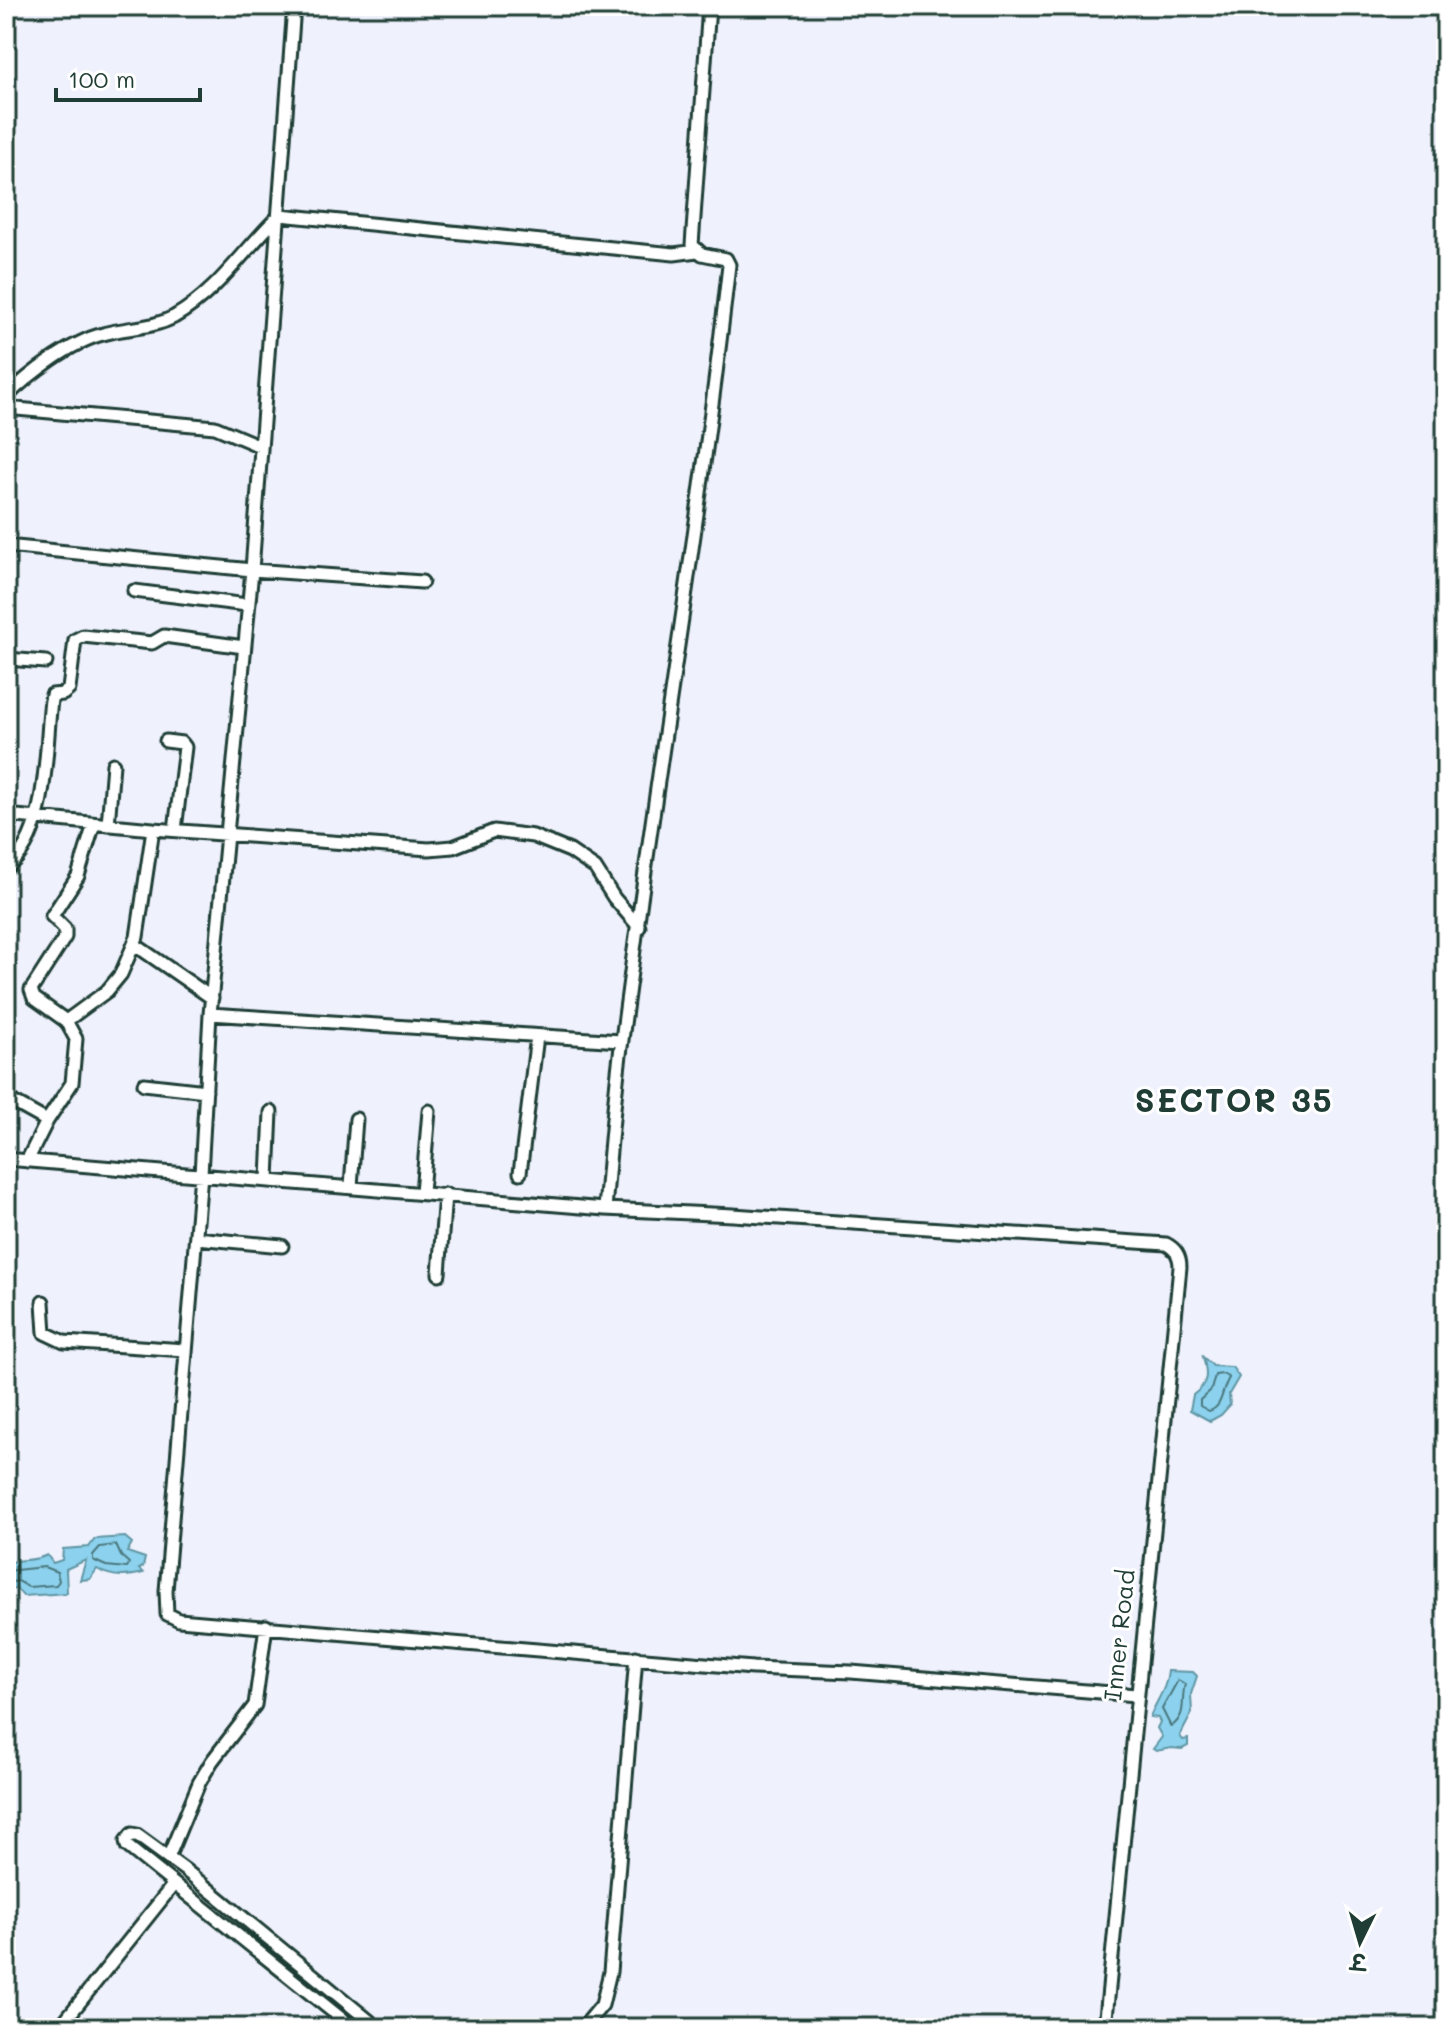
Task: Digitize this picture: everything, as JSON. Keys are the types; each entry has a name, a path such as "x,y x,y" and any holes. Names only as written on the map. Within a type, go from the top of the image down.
{"street":[{"path":"294,6 252,570 210,1014 201,1174 166,1591 167,1614 179,1620 1136,1695"},
{"path":"697,251 692,247 691,233 709,6"},
{"path":"6,1159 605,1209 621,1041 658,771 692,557 729,265 722,257 697,251 674,254 280,215"},
{"path":"6,397 40,368 89,338 151,327 174,317 212,288 280,215"},
{"path":"6,408 215,427 260,446"},
{"path":"6,546 252,570 422,582"},
{"path":"134,591 247,605"},
{"path":"6,868 17,860 38,818 52,695 63,694 69,689 75,640 83,636 152,643 164,636 244,647"},
{"path":"6,659 46,662"},
{"path":"166,741 182,743 185,747 175,830"},
{"path":"108,825 113,764"},
{"path":"6,815 429,849 453,847 494,831 533,836 570,851 595,868 618,904 639,927"},
{"path":"27,1161 47,1121 69,1089 73,1076 75,1034 66,1021 34,998 31,990 65,937 65,929 52,916 78,876 94,824"},
{"path":"66,1021 116,982 134,944 153,829"},
{"path":"134,944 212,998"},
{"path":"210,1014 621,1041"},
{"path":"520,1173 537,1036"},
{"path":"144,1084 206,1091"},
{"path":"6,1098 47,1121"},
{"path":"422,1192 429,1111"},
{"path":"268,1179 271,1112"},
{"path":"351,1186 356,1119"},
{"path":"439,1274 445,1194"},
{"name":"Inner Road","path":"605,1209 1166,1244 1178,1255 1180,1267 1105,2028"},
{"path":"196,1238 282,1246"},
{"path":"43,1302 45,1333 52,1338 64,1342 185,1350"},
{"path":"168,1858 199,1783 255,1705 266,1626"},
{"path":"583,2028 602,2005 610,1972 636,1657"},
{"path":"353,2028 127,1846 126,1841 132,1834 137,1835 168,1858 378,2028"},
{"path":"59,2028 174,1884"}],"water":[{"path":"1203,1357 1213,1366 1232,1367 1239,1377 1229,1394 1230,1405 1210,1421 1190,1410 1193,1395 1206,1379"},
{"path":"125,1537 132,1543 127,1552 145,1558 143,1567 139,1569 143,1573 120,1576 97,1569 90,1579 80,1580 86,1560 66,1569 67,1593 23,1596 16,1588 6,1592 7,1564 11,1562 47,1555 53,1563 62,1560 63,1549 89,1547 95,1539"},
{"path":"1168,1671 1193,1672 1197,1676 1191,1694 1192,1713 1180,1736 1183,1740 1188,1739 1188,1746 1156,1751 1153,1749 1162,1737 1157,1728 1160,1722 1158,1718 1150,1717"}],"district":[{"name":"SECTOR 35","path":"1234,1101"}]}
